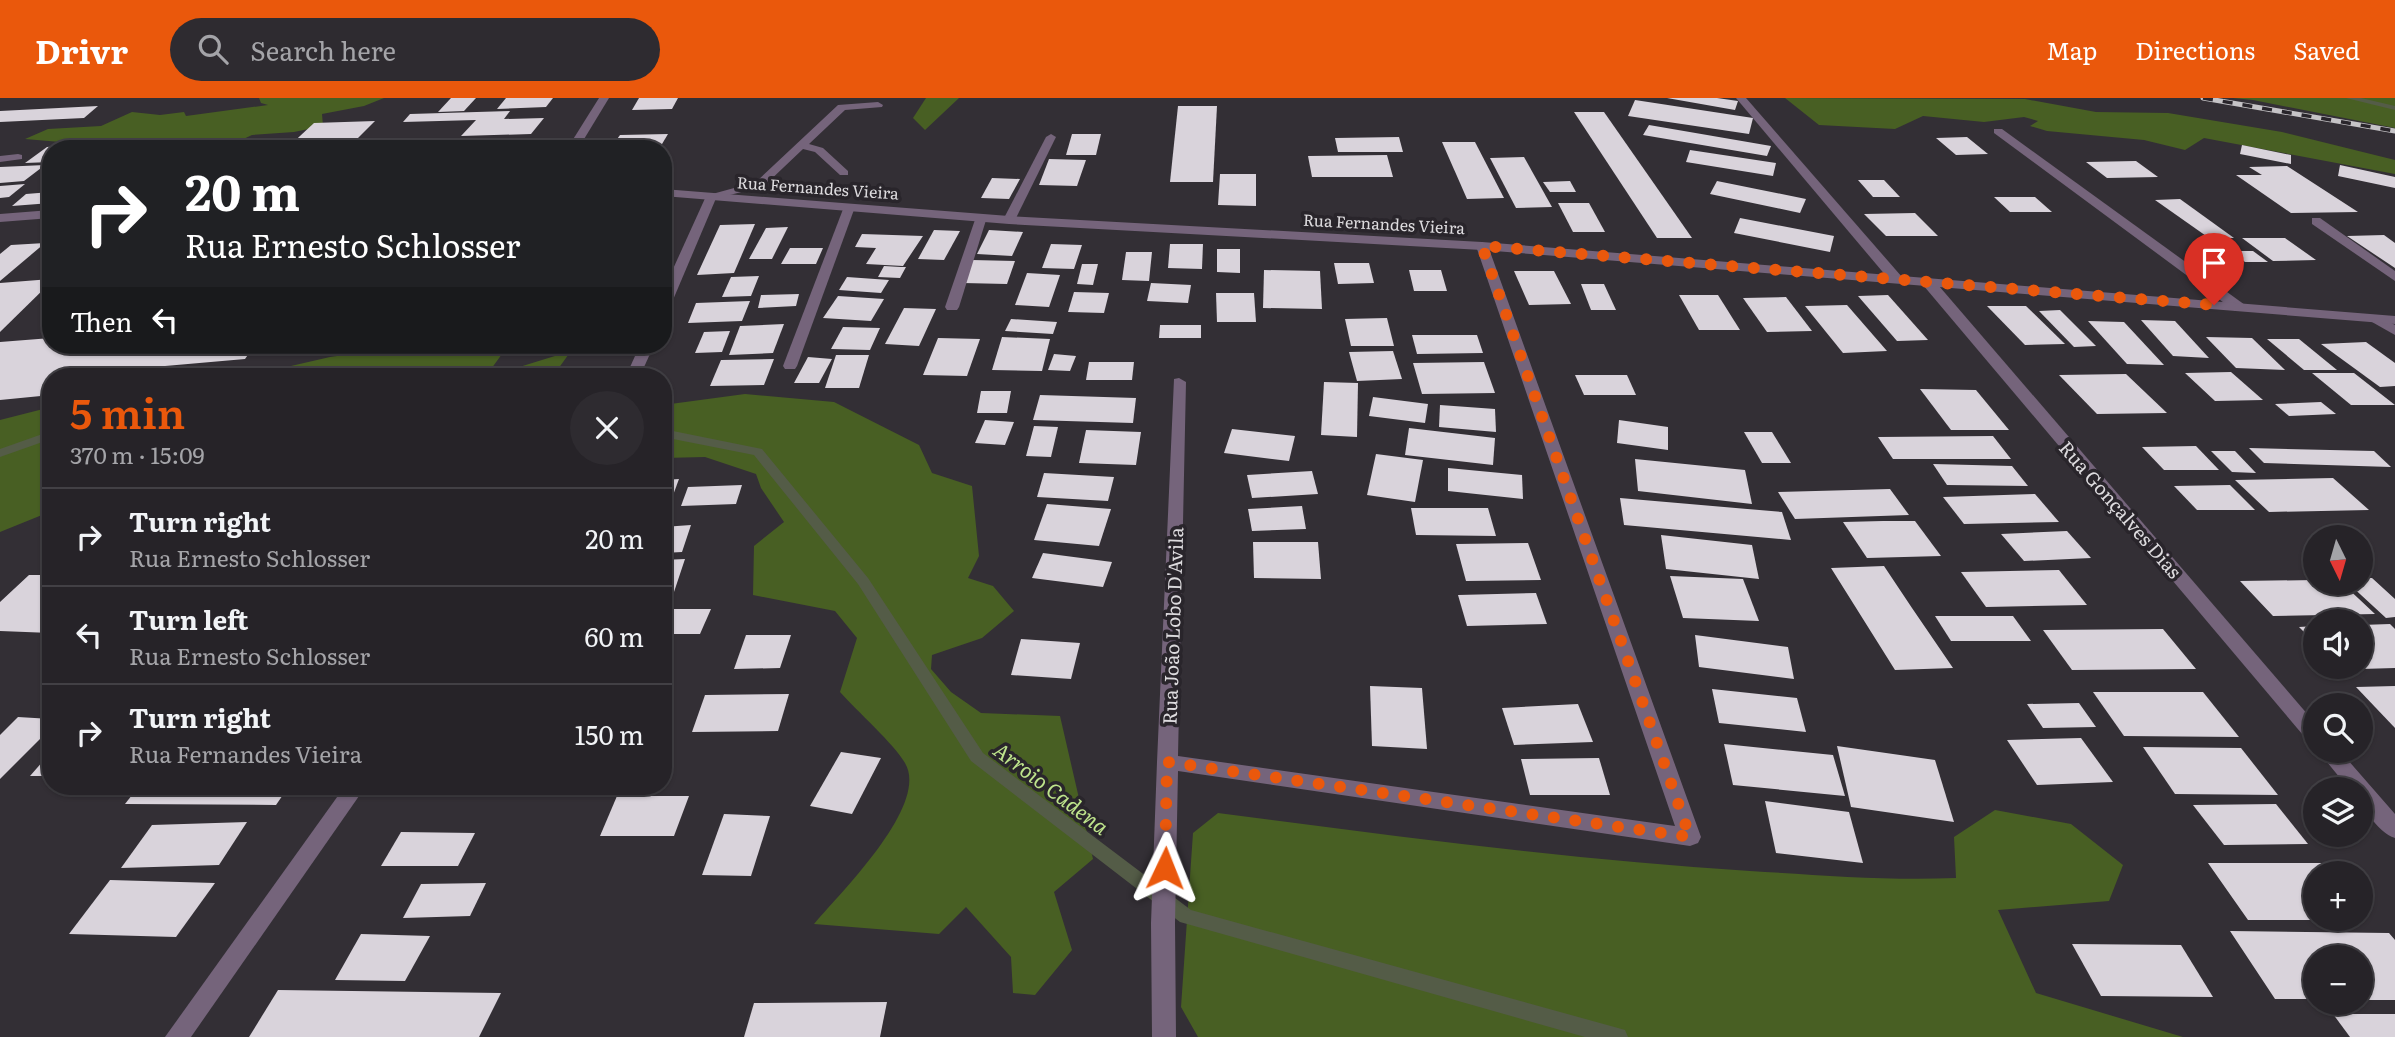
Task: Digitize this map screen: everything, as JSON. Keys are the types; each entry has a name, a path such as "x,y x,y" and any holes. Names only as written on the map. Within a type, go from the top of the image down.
{"street":[{"path":"578,140 604,98"},
{"path":"1741,98 1897,280"},
{"path":"672,286 711,196 760,184 842,107 878,105"},
{"path":"1998,131 2240,307"},
{"path":"1009,219 1051,137"},
{"path":"800,145 819,150 844,173"},
{"path":"0,159 18,158"},
{"name":"Rua Fernandes Vieira","path":"672,193 1009,219 1482,246 2395,320"},
{"path":"790,366 849,207"},
{"path":"0,218 42,215"},
{"path":"951,307 981,217"},
{"path":"2315,221 2395,277"},
{"path":"1167,762 1690,837 1482,246"},
{"name":"Rua Gonçalves Dias","path":"1928,282 2303,722"},
{"path":"2377,319 2395,331"},
{"name":"Rua João Lobo D'Avila","path":"1164,1037 1163,923 1179,382"},
{"path":"2338,763 2351,777"},
{"path":"177,1037 350,795"},
{"path":"2373,803 2395,830"}],"green space":[{"path":"259,98 384,98 364,106 322,114 323,126 294,132 252,135 241,140 25,139 48,129 101,126 132,112 160,115 184,112 186,116 268,105 261,103"},
{"path":"926,98 959,98 925,130 913,118"},
{"path":"1785,98 2025,99 2096,112 2168,113 2282,132 2395,160 2395,174 2204,138 2185,150 2144,140 2047,131 2030,126 2038,121 2024,117 1984,122 1923,116 1895,129 1819,125"},
{"path":"2233,98 2395,98 2395,128 2253,100"},
{"path":"351,354 502,354 492,368 283,368"},
{"path":"561,354 569,354 559,368 516,368"},
{"path":"745,394 834,402 919,445 932,473 972,486 979,556 968,578 993,586 1014,611 982,638 932,655 931,669 951,692 981,713 1060,716 1093,859 1054,892 1072,950 1035,995 1013,993 1011,957 966,907 939,934 814,924 861,871 894,824 905,802 909,781 905,763 840,692 857,638 835,611 753,595 754,546 784,522 761,488 756,474 705,457 672,458 672,404"},
{"path":"42,409 42,515 0,532 0,420"},
{"path":"1995,810 2071,824 2123,865 2109,901 1998,910 2036,993 2183,1037 1198,1037 1181,1007 1193,833 1218,813 1617,861 1827,876 1930,879 1956,878 1954,837"}],"building":[{"path":"451,98 476,98 464,111 438,112"},
{"path":"506,98 553,98 546,107 497,109"},
{"path":"639,98 678,98 672,109 632,110"},
{"path":"1667,98 1717,98 1738,101 1735,110"},
{"path":"1635,100 1753,118 1749,134 1628,116"},
{"path":"98,106 84,118 0,122 0,111"},
{"path":"1178,106 1217,106 1213,182 1170,182"},
{"path":"510,111 504,119 544,118 531,134 461,136 476,120 403,122 410,114"},
{"path":"1574,112 1604,112 1692,238 1657,238"},
{"path":"375,121 356,140 296,140 314,123"},
{"path":"1649,125 1771,146 1767,156 1643,135"},
{"path":"668,134 664,140 616,140 620,135"},
{"path":"1072,134 1101,134 1096,155 1066,155"},
{"path":"1399,137 1403,152 1338,152 1335,138"},
{"path":"1967,137 1988,154 1956,155 1936,138"},
{"path":"1442,142 1475,142 1504,198 1467,199"},
{"path":"2242,145 2291,155 2291,164 2240,154"},
{"path":"1690,150 1776,163 1773,176 1686,162"},
{"path":"42,151 42,162 25,163"},
{"path":"1387,155 1393,177 1312,177 1308,156"},
{"path":"1524,157 1552,207 1516,208 1490,158"},
{"path":"1049,159 1086,160 1077,186 1039,185"},
{"path":"2136,161 2158,177 2107,178 2086,162"},
{"path":"42,165 24,181 0,183 0,167"},
{"path":"2340,165 2395,177 2395,188 2338,176"},
{"path":"2287,166 2358,212 2291,213 2236,175 2262,175 2249,167"},
{"path":"1220,174 1256,174 1256,206 1218,205"},
{"path":"992,178 1020,179 1009,199 981,198"},
{"path":"1858,180 1884,180 1900,197 1873,197"},
{"path":"1570,181 1576,192 1550,192 1543,182"},
{"path":"1717,181 1806,199 1800,213 1710,194"},
{"path":"25,184 9,197 0,198 0,186"},
{"path":"42,193 42,204 12,206 26,194"},
{"path":"1994,197 2035,197 2052,212 2010,212"},
{"path":"2180,199 2234,238 2209,238 2155,200"},
{"path":"1558,203 1589,203 1605,232 1573,232"},
{"path":"1915,213 1938,236 1886,236 1864,214"},
{"path":"1740,218 1834,236 1830,252 1734,233"},
{"path":"755,224 734,273 697,275 720,225"},
{"path":"788,227 772,259 749,259 766,228"},
{"path":"934,230 960,231 944,260 918,259"},
{"path":"989,230 1023,232 1012,256 977,254"},
{"path":"862,234 923,236 903,266 866,264 876,248 855,247"},
{"path":"2384,235 2395,243 2395,268 2347,236"},
{"path":"2242,238 2285,238 2316,260 2273,261"},
{"path":"42,243 0,281 0,254 11,245"},
{"path":"1051,244 1082,245 1074,269 1042,268"},
{"path":"1170,244 1203,244 1202,269 1168,268"},
{"path":"790,248 823,248 816,264 781,264"},
{"path":"1217,249 1240,249 1240,273 1217,272"},
{"path":"2230,251 2253,251 2268,262 2245,262"},
{"path":"1126,252 1152,252 1149,281 1122,280"},
{"path":"972,260 1015,261 1007,284 963,283"},
{"path":"1334,263 1369,263 1374,283 1338,284"},
{"path":"1082,264 1098,264 1093,285 1077,284"},
{"path":"884,266 906,267 900,278 878,277"},
{"path":"1264,270 1320,271 1322,309 1263,308"},
{"path":"1409,270 1441,270 1447,291 1414,291"},
{"path":"1514,271 1554,271 1571,304 1529,305"},
{"path":"1027,273 1060,275 1049,307 1015,305"},
{"path":"759,276 751,296 722,297 731,277"},
{"path":"847,277 889,280 881,293 839,290"},
{"path":"42,280 42,291 0,332 0,283"},
{"path":"1151,283 1191,285 1188,303 1147,301"},
{"path":"1581,284 1604,284 1616,310 1591,310"},
{"path":"1074,292 1109,293 1104,313 1068,312"},
{"path":"1216,293 1254,293 1256,322 1217,322"},
{"path":"799,294 796,306 758,308 761,295"},
{"path":"1679,295 1718,295 1740,330 1699,330"},
{"path":"1888,295 1928,340 1897,341 1858,296"},
{"path":"838,296 884,299 871,321 823,318"},
{"path":"1786,297 1812,331 1767,332 1743,298"},
{"path":"750,301 742,321 688,323 696,303"},
{"path":"1847,305 1887,351 1843,353 1805,306"},
{"path":"1987,306 2026,306 2065,344 2025,345"},
{"path":"904,308 936,309 919,346 885,344"},
{"path":"2060,310 2096,346 2074,347 2039,311"},
{"path":"1387,318 1394,346 1351,346 1345,319"},
{"path":"1011,319 1057,322 1053,334 1005,331"},
{"path":"2141,320 2175,321 2209,358 2173,356"},
{"path":"2088,321 2124,322 2164,365 2127,364"},
{"path":"784,324 773,353 729,355 740,326"},
{"path":"1160,325 1201,325 1201,338 1159,338"},
{"path":"843,327 880,328 870,350 831,349"},
{"path":"730,331 722,352 695,353 704,332"},
{"path":"1412,335 1477,335 1483,353 1417,354"},
{"path":"1002,337 1050,339 1042,371 992,370"},
{"path":"2206,337 2252,338 2285,370 2236,368"},
{"path":"938,338 980,339 967,376 923,375"},
{"path":"42,339 42,354 249,354 245,359 142,368 42,368 42,396 0,400 0,342"},
{"path":"2267,339 2299,339 2337,370 2304,370"},
{"path":"2366,342 2395,363 2395,386 2380,387 2321,344"},
{"path":"1393,351 1402,379 1357,381 1349,352"},
{"path":"1054,354 1076,356 1070,371 1048,370"},
{"path":"836,355 869,355 859,388 825,388"},
{"path":"808,357 832,359 819,383 794,383"},
{"path":"774,359 764,385 710,386 721,360"},
{"path":"1089,362 1134,362 1132,380 1086,380"},
{"path":"1484,362 1495,393 1422,394 1413,363"},
{"path":"2231,372 2263,400 2215,401 2185,373"},
{"path":"2312,373 2354,373 2395,405 2351,405"},
{"path":"2126,374 2167,413 2097,414 2059,375"},
{"path":"1575,375 1627,375 1636,395 1584,395"},
{"path":"1324,382 1358,383 1357,437 1321,435"},
{"path":"1920,389 1976,390 2009,430 1951,430"},
{"path":"981,391 1011,391 1007,413 977,413"},
{"path":"1040,395 1136,398 1133,423 1033,420"},
{"path":"1373,397 1428,404 1425,423 1369,416"},
{"path":"2321,402 2336,414 2289,416 2275,404"},
{"path":"1440,405 1495,409 1496,432 1439,427"},
{"path":"985,420 1014,422 1005,445 975,443"},
{"path":"1619,420 1668,427 1668,450 1617,443"},
{"path":"1034,426 1058,427 1051,457 1026,456"},
{"path":"1409,428 1495,438 1493,465 1405,455"},
{"path":"1232,429 1295,436 1289,461 1224,453"},
{"path":"1086,430 1141,432 1136,465 1079,463"},
{"path":"1744,432 1772,432 1791,463 1762,463"},
{"path":"1993,436 2011,459 1893,459 1878,437"},
{"path":"2196,446 2219,470 2164,470 2142,447"},
{"path":"2249,448 2374,451 2391,467 2264,463"},
{"path":"2211,451 2235,451 2256,473 2232,472"},
{"path":"1376,454 1423,460 1415,502 1367,495"},
{"path":"1635,459 1745,470 1752,504 1638,491"},
{"path":"1933,464 2012,466 2028,486 1947,485"},
{"path":"1448,468 1522,475 1523,499 1448,491"},
{"path":"1312,471 1318,494 1252,498 1247,475"},
{"path":"1044,473 1114,477 1108,501 1037,497"},
{"path":"2333,478 2369,510 2269,512 2235,480"},
{"path":"672,479 679,479 672,498"},
{"path":"742,485 736,504 681,506 688,487"},
{"path":"2230,485 2255,510 2197,510 2174,486"},
{"path":"1890,489 1909,515 1795,519 1778,492"},
{"path":"2035,494 2059,522 1964,524 1943,497"},
{"path":"1620,498 1782,512 1791,540 1624,525"},
{"path":"1047,504 1111,509 1099,546 1034,540"},
{"path":"1302,506 1306,529 1252,531 1248,509"},
{"path":"1411,508 1488,508 1496,536 1416,535"},
{"path":"1915,521 1941,556 1867,558 1843,522"},
{"path":"691,525 682,552 672,553 672,526"},
{"path":"2067,531 2091,558 2024,561 2001,534"},
{"path":"1661,535 1752,545 1759,579 1666,569"},
{"path":"1253,542 1318,542 1321,579 1254,578"},
{"path":"1528,543 1541,580 1466,581 1456,544"},
{"path":"1043,553 1112,562 1103,587 1032,578"},
{"path":"685,559 672,598 672,560"},
{"path":"1884,566 1953,668 1895,670 1831,568"},
{"path":"2059,570 2087,605 1986,607 1961,572"},
{"path":"29,575 42,575 42,633 0,631 0,602"},
{"path":"1670,576 1743,579 1759,621 1683,618"},
{"path":"2373,579 2395,599 2395,617 2386,618 2361,595 2373,595"},
{"path":"2303,580 2303,595 2355,595 2370,609 2303,609 2303,615 2273,616 2240,581"},
{"path":"1536,593 1547,624 1467,626 1458,595"},
{"path":"672,609 711,609 700,634 672,634"},
{"path":"1935,616 2013,616 2031,641 1951,641"},
{"path":"2390,624 2395,629 2395,668 2373,669 2373,625"},
{"path":"2163,629 2196,669 2072,670 2043,630"},
{"path":"746,635 791,635 780,668 734,669"},
{"path":"1695,635 1788,647 1794,679 1699,667"},
{"path":"1021,639 1080,643 1071,679 1011,675"},
{"path":"1370,686 1422,688 1427,749 1372,746"},
{"path":"2395,686 2395,728 2373,705 2373,693 2362,693 2356,687"},
{"path":"1712,689 1797,698 1806,732 1719,723"},
{"path":"2093,692 2203,692 2239,737 2124,736"},
{"path":"789,694 778,731 692,732 705,695"},
{"path":"2079,703 2096,727 2043,728 2027,704"},
{"path":"1578,704 1593,742 1514,745 1502,708"},
{"path":"18,717 42,718 42,737 0,779 0,735"},
{"path":"2081,738 2113,782 2037,785 2007,740"},
{"path":"1724,744 1833,755 1845,796 1733,785"},
{"path":"1837,746 1935,760 1954,822 1851,807"},
{"path":"2143,747 2241,748 2278,795 2175,794"},
{"path":"841,752 881,758 852,814 810,806"},
{"path":"1599,758 1610,795 1530,795 1521,759"},
{"path":"42,762 42,776 30,776"},
{"path":"132,795 283,795 276,805 125,804"},
{"path":"617,796 689,796 674,836 600,836"},
{"path":"1765,801 1849,812 1863,863 1776,853"},
{"path":"2276,804 2303,838 2303,844 2224,845 2193,805"},
{"path":"724,814 770,816 751,876 702,875"},
{"path":"247,822 219,865 121,868 152,825"},
{"path":"401,832 475,833 458,866 381,866"},
{"path":"2208,863 2303,863 2303,920 2248,920"},
{"path":"110,880 215,883 176,937 69,934"},
{"path":"486,883 470,916 403,918 421,884"},
{"path":"2230,931 2389,933 2395,940 2395,1000 2373,1000 2373,945 2303,945 2303,999 2275,999"},
{"path":"361,934 430,936 405,981 335,980"},
{"path":"2072,944 2181,945 2213,997 2101,996"},
{"path":"278,990 501,993 479,1037 249,1037"},
{"path":"887,1002 880,1037 744,1037 754,1003"},
{"path":"2395,1014 2395,1037 2350,1037 2334,1015"}],"waterway":[{"path":"2350,98 2395,108"},
{"name":"Arroio Cadena","path":"672,435 758,452 863,581 977,757 1186,916 1618,1037"},
{"name":"Arroio Cadena","path":"0,453 42,438"}],"railway":[{"path":"2203,98 2395,131"}],"route":[{"path":"1165,868 1167,762 1690,837 1482,246 2214,305"}]}
